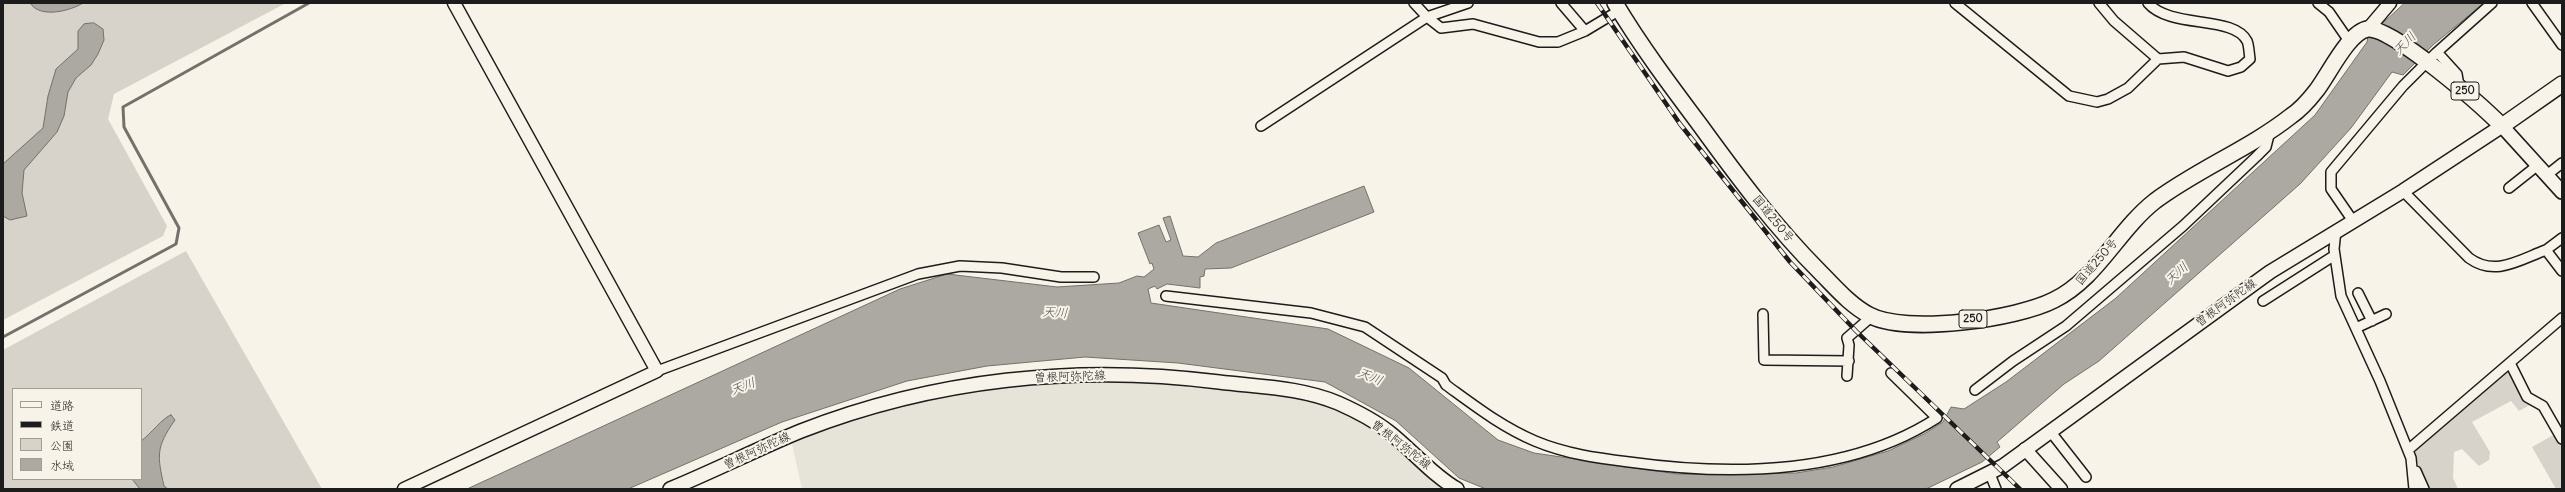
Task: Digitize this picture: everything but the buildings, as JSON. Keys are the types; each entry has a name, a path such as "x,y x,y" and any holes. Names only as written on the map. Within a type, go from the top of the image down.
{"highway":[{"name":"国道250号","path":"1617,7 1681,100 1757,200 1806,258 1854,305 1871,316 1901,324 1939,325 2024,311 2051,302 2070,292 2087,276 2126,227 2156,200 2294,115 2314,94 2349,41 2371,29"},
{"name":"250","path":"2371,29 2429,58 2502,126"},
{"path":"2502,126 2562,84"}],"main road":[{"name":"曽根阿弥陀線","path":"1957,489 1990,474 2270,272 2336,230 2403,192 2502,126"},
{"path":"2502,126 2562,192"},
{"name":"曽根阿弥陀線","path":"670,489 802,431 898,399 925,392 974,383 1050,376 1144,375 1306,391 1358,412 1388,432 1456,489"}],"street":[{"path":"454,3 657,371"},
{"path":"1414,3 1442,28 1473,24 1539,42 1558,42 1585,31 1617,7"},
{"path":"1261,126 1428,17 1468,3"},
{"path":"1561,3 1585,31"},
{"path":"1955,3 2069,96 2097,102 2108,99 2128,88 2158,59 2184,57 2228,71 2241,67 2250,59 2246,40 2238,32 2216,24 2169,17 2154,10 2148,3"},
{"path":"2099,3 2114,21 2158,59"},
{"path":"2318,3 2329,12 2349,41"},
{"path":"2353,221 2331,189 2331,172 2403,86 2429,58 2492,3"},
{"path":"2532,3 2562,45"},
{"path":"2371,29 2389,4"},
{"path":"1975,390 2013,361 2066,326 2183,226 2266,147 2270,131"},
{"path":"2547,175 2562,163"},
{"path":"2509,188 2538,165"},
{"path":"2403,192 2469,258 2478,265 2502,268 2546,250 2562,238"},
{"path":"2336,230 2335,255 2342,296 2424,489"},
{"path":"2546,250 2562,271"},
{"path":"2263,301 2335,255"},
{"path":"404,489 657,371 918,274 960,266 1002,268 1061,277 1094,277"},
{"path":"2358,293 2372,321"},
{"path":"1166,296 1311,313 1365,327 1442,378 1446,385 1504,426 1536,442 1576,455 1668,467 1713,469 1809,465 1849,456 1888,444 1913,433 1937,418 1891,374"},
{"path":"1763,314 1764,360 1849,361"},
{"path":"2356,328 2386,314"},
{"path":"1847,376 1849,361 1847,338 1871,316"},
{"path":"2409,454 2562,318"},
{"path":"2510,363 2527,396 2543,406 2562,439"},
{"path":"2050,431 2086,477"},
{"path":"2025,449 2061,489"},
{"path":"2409,454 2414,489"},
{"path":"1990,474 1996,489"}],"shaded area":[{"path":"1121,380 1299,397 1321,401 1379,432 1448,489 802,489 792,444 823,429 893,407 960,393 1062,381"}],"green space":[{"path":"3,3 286,3 114,94 108,119 167,226 163,236 3,320"},
{"path":"186,251 322,489 3,489 3,350"},
{"path":"2506,372 2511,373 2530,405 2519,411 2511,401 2472,422 2490,452 2489,460 2479,466 2462,449 2454,452 2453,478 2458,489 2429,489 2416,459 2415,449"},
{"path":"2555,434 2562,446 2562,489 2556,489 2532,447"}],"water":[{"path":"30,3 83,3 71,9 48,12 35,8"},
{"name":"天川","path":"2405,3 2484,3 2433,45 2403,75 2392,72 2351,128 2300,184 2099,361 2064,384 1997,442 2000,447 1982,462 1926,489 1486,489 1459,478 1396,421 1325,382 1178,363 1085,357 987,366 907,381 782,422 628,489 467,489 900,289 947,274 1057,287 1119,283 1137,276 1144,277 1154,269 1152,263 1150,264 1138,233 1159,225 1166,242 1171,240 1163,218 1170,216 1183,256 1198,257 1216,243 1364,186 1374,212 1231,268 1205,269 1204,276 1200,277 1200,288 1167,284 1157,289 1155,286 1148,289 1151,303 1328,329 1409,368 1498,440 1534,453 1677,474 1796,473 1833,467 1888,451 1924,434 1943,422 1951,407 1964,409 2006,382 2116,298 2315,115 2367,42 2368,37"},
{"path":"94,23 103,29 104,40 91,65 76,78 68,92 64,116 57,132 24,170 22,193 27,216 10,220 3,216 3,164 43,128 48,96 56,69 78,49 78,31 84,24"},
{"path":"171,415 175,420 164,437 159,459 164,486 168,489 140,489 133,480 142,480 142,440 168,416"}],"waterway":[{"path":"3,337 176,244 179,228 124,127 123,107 309,3"}],"railway":[{"path":"1597,3 1680,124 1790,262 1856,331 2020,489"}]}
